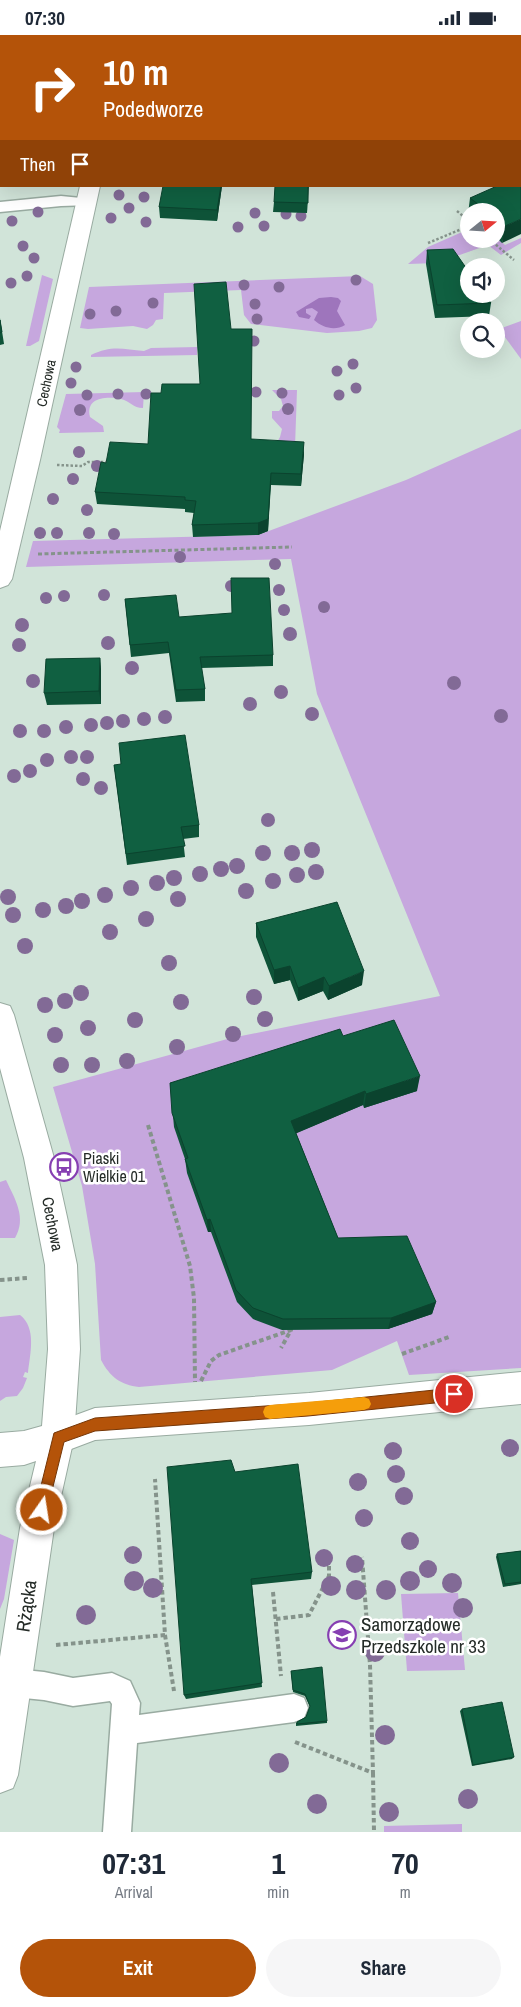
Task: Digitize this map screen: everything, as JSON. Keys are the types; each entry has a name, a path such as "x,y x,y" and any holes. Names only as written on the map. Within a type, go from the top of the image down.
{"street":[{"name":"Cechowa","path":"0,579 29,460 88,194"},
{"name":"Cechowa","path":"0,1015 39,1158 61,1265 64,1349 58,1438"},
{"path":"0,1450 24,1448 95,1424 308,1409 521,1387"},
{"name":"Rżącka","path":"0,1775 4,1720 14,1683 37,1528 58,1438"}],"lane":[{"path":"0,207 61,201 88,194"},
{"path":"14,1683 44,1686 72,1692 112,1687 120,1691 126,1703 117,1832"},
{"path":"124,1731 289,1709"}],"path":[{"path":"428,243 460,230"},
{"path":"500,248 514,260"},
{"path":"50,465 82,466 88,462 106,462"},
{"path":"30,554 292,547"},
{"path":"148,1125 190,1265 194,1298 195,1382"},
{"path":"0,1279 34,1278"},
{"path":"201,1382 211,1361 219,1355 291,1330 281,1349"},
{"path":"402,1354 449,1337"},
{"path":"155,1479 165,1635 180,1724"},
{"path":"362,1557 370,1665 374,1832"},
{"path":"276,1619 309,1615 329,1576 330,1563"},
{"path":"273,1592 289,1709 287,1739 373,1773"},
{"path":"50,1646 165,1635"}],"shaded area":[{"path":"460,233 460,248 480,248 437,263 408,264 428,247"},
{"path":"521,238 521,243 501,255 492,248 505,248 505,245"},
{"path":"42,275 53,279 39,341 26,346"},
{"path":"360,276 373,284 377,320 372,328 359,331 327,333 251,324 244,315 241,290 164,293 163,319 156,320 147,329 133,326 80,328 89,287"},
{"path":"319,298 338,298 341,301 337,311 345,325 341,327 329,328 318,323 314,320 318,312 312,308 306,309 306,313 311,316 309,319 299,317 296,312"},
{"path":"521,321 521,359 505,337 505,327"},
{"path":"197,347 197,355 91,357 91,355 98,352 111,349 144,351 151,348"},
{"path":"272,390 297,390 295,447 275,446 282,429 272,418 272,411 279,411 283,406 281,399"},
{"path":"144,392 143,408 115,398 98,399 91,405 89,410 90,417 103,426 104,432 59,433 60,430 57,427 66,394"},
{"path":"521,429 521,1368 409,1375 397,1341 332,1370 139,1387 121,1382 108,1371 101,1360 95,1264 82,1186 53,1087 231,1038 440,996 317,694 291,559 26,567 33,541 258,535 406,480"},
{"path":"6,1180 16,1201 20,1216 20,1223 15,1238 0,1238 0,1182"},
{"path":"20,1315 25,1320 31,1334 28,1373 25,1372 23,1377 27,1378 17,1396 6,1397 0,1401 0,1317"},
{"path":"0,1534 14,1540 4,1599 0,1609"},
{"path":"458,1593 465,1670 407,1671 401,1594"},
{"path":"462,1824 462,1832 384,1832 384,1826"}],"building":[{"path":"163,187 221,187 217,210 159,207"},
{"path":"275,187 308,187 308,203 274,202"},
{"path":"495,187 521,187 521,219 505,226 505,203 477,203 470,198"},
{"path":"453,249 460,259 460,303 491,303 437,305 427,250"},
{"path":"226,282 231,329 252,329 251,439 304,442 301,474 271,473 268,519 258,523 192,525 196,501 185,500 185,497 95,492 101,462 106,463 110,442 148,444 151,393 161,393 162,384 200,384 194,284"},
{"path":"231,578 269,578 273,655 200,657 205,689 176,690 168,642 130,645 125,599 176,595 179,617 232,613"},
{"path":"100,658 99,691 44,693 46,659"},
{"path":"185,735 199,825 181,827 185,846 126,854 114,765 121,764 119,743"},
{"path":"337,902 364,971 329,986 324,977 298,988 290,966 274,970 256,923"},
{"path":"394,1020 420,1076 366,1094 365,1091 291,1121 338,1238 407,1236 436,1302 391,1318 283,1319 253,1308 236,1290 210,1219 207,1220 185,1159 188,1158 172,1113 170,1083 340,1029 343,1036"},
{"path":"231,1460 235,1472 298,1464 312,1572 251,1579 262,1683 184,1695 167,1467"},
{"path":"521,1551 521,1582 505,1584 497,1554"},
{"path":"322,1667 327,1721 297,1724 297,1722 306,1717 310,1706 305,1694 293,1690 291,1671"},
{"path":"502,1702 514,1757 473,1765 462,1709"}],"slow traffic":[{"path":"270,1412 364,1404"}],"place":[{"name":"Piaski Wielkie 01","path":"64,1167"},
{"name":"Samorządowe Przedszkole nr 33","path":"342,1635"}],"route":[{"path":"42,1510 58,1438 95,1424 308,1409 454,1394"}]}
